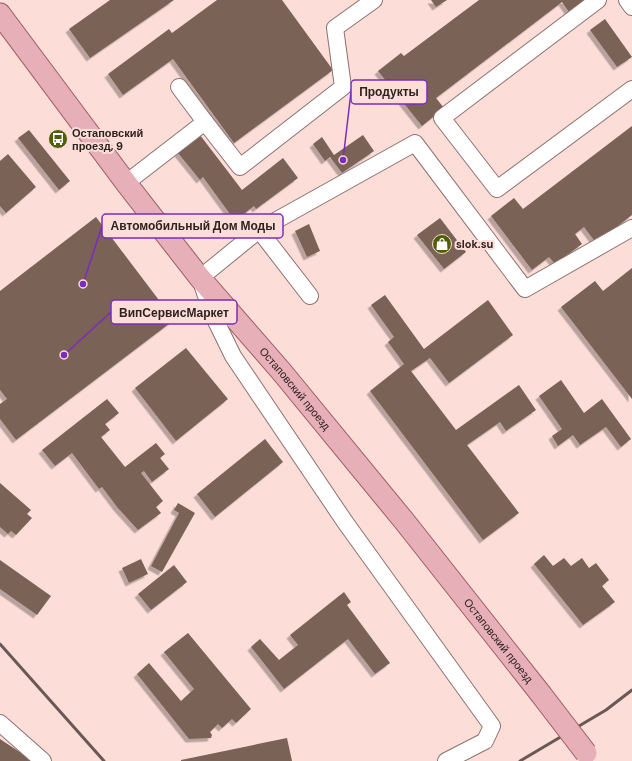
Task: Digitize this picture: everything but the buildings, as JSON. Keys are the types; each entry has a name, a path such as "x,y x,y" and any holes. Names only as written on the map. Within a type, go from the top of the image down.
{"main road":[{"name":"Остаповский проезд","path":"0,14 126,183 200,278 281,371 405,522 590,757"}],"lane":[{"path":"179,87 240,167 343,87 335,28 374,0"},
{"path":"598,0 442,118 497,189 632,89"},
{"path":"627,0 632,7"},
{"path":"126,183 205,122"},
{"path":"446,761 485,741 492,726 345,522 233,356 210,311 200,278 259,230 415,143 524,289 632,228"},
{"path":"259,230 310,296"},
{"path":"233,356 231,348 232,339 243,328"},
{"path":"0,724 43,761"}],"railway":[{"path":"0,644 104,761"},
{"path":"520,761 606,710 632,690"}],"place":[{"name":"Остаповский проезд, 9","path":"58,139"},
{"name":"Продукты","path":"343,160"},
{"name":"slok.su","path":"442,244"},
{"name":"Автомобильный Дом Моды","path":"83,284"},
{"name":"ВипСервисМаркет","path":"64,355"}]}
